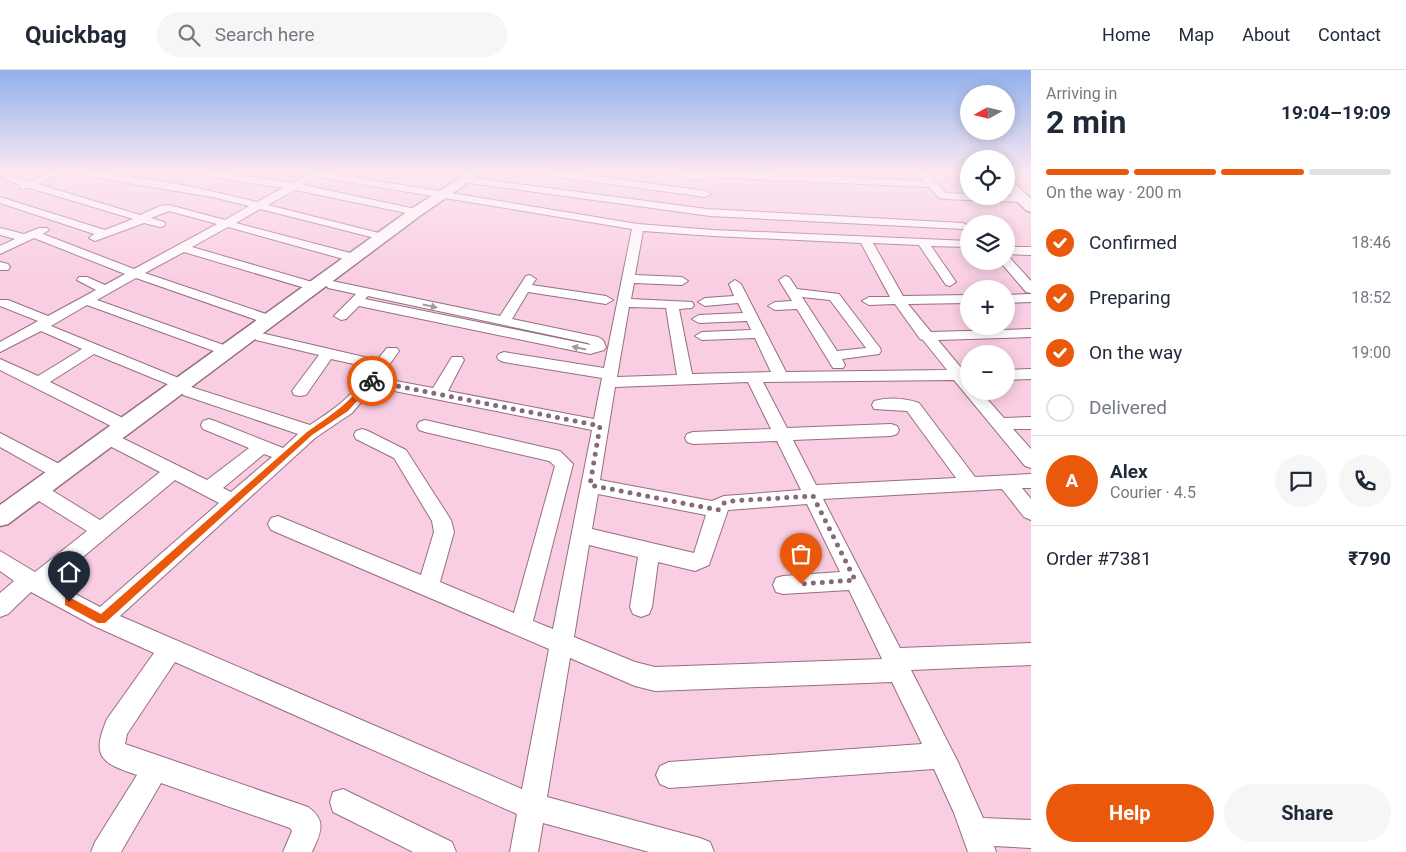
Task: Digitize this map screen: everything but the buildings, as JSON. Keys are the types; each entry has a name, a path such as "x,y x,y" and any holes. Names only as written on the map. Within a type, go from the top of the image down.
{"main road":[{"path":"0,517 61,472 112,441 125,426 262,337 354,258 420,209"},
{"path":"0,530 46,496 112,441 185,388 227,351 270,320 323,286 423,209"}],"street":[{"path":"31,209 105,234"},
{"path":"0,250 88,209"},
{"path":"112,209 160,224"},
{"path":"69,248 164,209"},
{"path":"173,209 354,258"},
{"path":"0,348 254,209"},
{"path":"275,209 383,237"},
{"path":"404,209 416,212"},
{"path":"531,209 602,224 638,229 714,235 960,244"},
{"path":"602,224 610,209"},
{"path":"692,209 960,226"},
{"path":"710,212 714,235"},
{"path":"524,852 609,378 607,344 615,302 629,279 638,229"},
{"path":"0,231 29,236 69,248 135,274 270,320"},
{"path":"866,242 899,301 925,336 960,372"},
{"path":"925,244 960,247"},
{"path":"925,244 950,282"},
{"path":"1015,245 1031,246"},
{"path":"184,248 361,297 507,325 533,333 593,340 607,344"},
{"path":"1015,250 1031,251"},
{"path":"1016,272 1031,272"},
{"path":"1016,272 1031,289"},
{"path":"629,279 682,281"},
{"path":"83,280 106,290"},
{"path":"507,325 527,283 615,302 687,305"},
{"path":"736,284 781,376"},
{"path":"832,356 874,351 834,297 789,286 844,376"},
{"path":"341,316 361,297"},
{"path":"1015,299 1031,298"},
{"path":"705,302 743,299"},
{"path":"869,301 960,299"},
{"path":"86,301 227,351"},
{"path":"3,303 94,348 185,388 305,430 309,434"},
{"path":"672,305 685,379"},
{"path":"775,306 800,305"},
{"path":"699,319 752,317"},
{"path":"925,336 1024,333 1031,346"},
{"path":"702,336 760,334"},
{"path":"262,337 381,366"},
{"path":"38,383 94,348"},
{"path":"102,620 309,434 346,409 360,395 392,351"},
{"path":"300,392 328,353"},
{"path":"504,358 609,378 685,379 781,376 960,375"},
{"path":"438,394 457,360"},
{"path":"0,364 125,426"},
{"path":"1015,375 1031,374"},
{"path":"753,377 897,664 979,842 1031,834"},
{"path":"370,381 600,426"},
{"path":"979,400 1031,461"},
{"path":"880,405 908,405 913,407 970,484"},
{"path":"1000,424 1031,423"},
{"path":"209,425 286,456"},
{"path":"425,426 554,456 564,464 521,626"},
{"path":"693,438 891,430"},
{"path":"362,436 400,454 441,520 444,532 428,587"},
{"path":"0,439 61,472"},
{"path":"112,441 234,502"},
{"path":"208,490 263,446"},
{"path":"0,606 101,530 172,472"},
{"path":"582,535 695,562 702,559 718,510 724,503 731,501 1031,480"},
{"path":"1006,482 1031,512"},
{"path":"590,485 718,510"},
{"path":"46,496 101,530"},
{"path":"278,524 562,642 634,674 655,679 1031,654"},
{"path":"641,607 649,552"},
{"path":"0,560 33,582 102,620 531,806 700,852"},
{"path":"783,585 855,580"},
{"path":"170,649 116,728 112,742 113,751 119,756 155,769 298,817 307,823 306,833 297,852"},
{"path":"669,775 941,756"},
{"path":"105,852 155,769"},
{"path":"343,802 442,852"}],"way so far":[{"path":"372,381 600,426 590,485 718,510 718,507 731,501 813,496 855,580 801,584"}],"route":[{"path":"69,602 102,620 309,434 346,409 372,381"}]}
